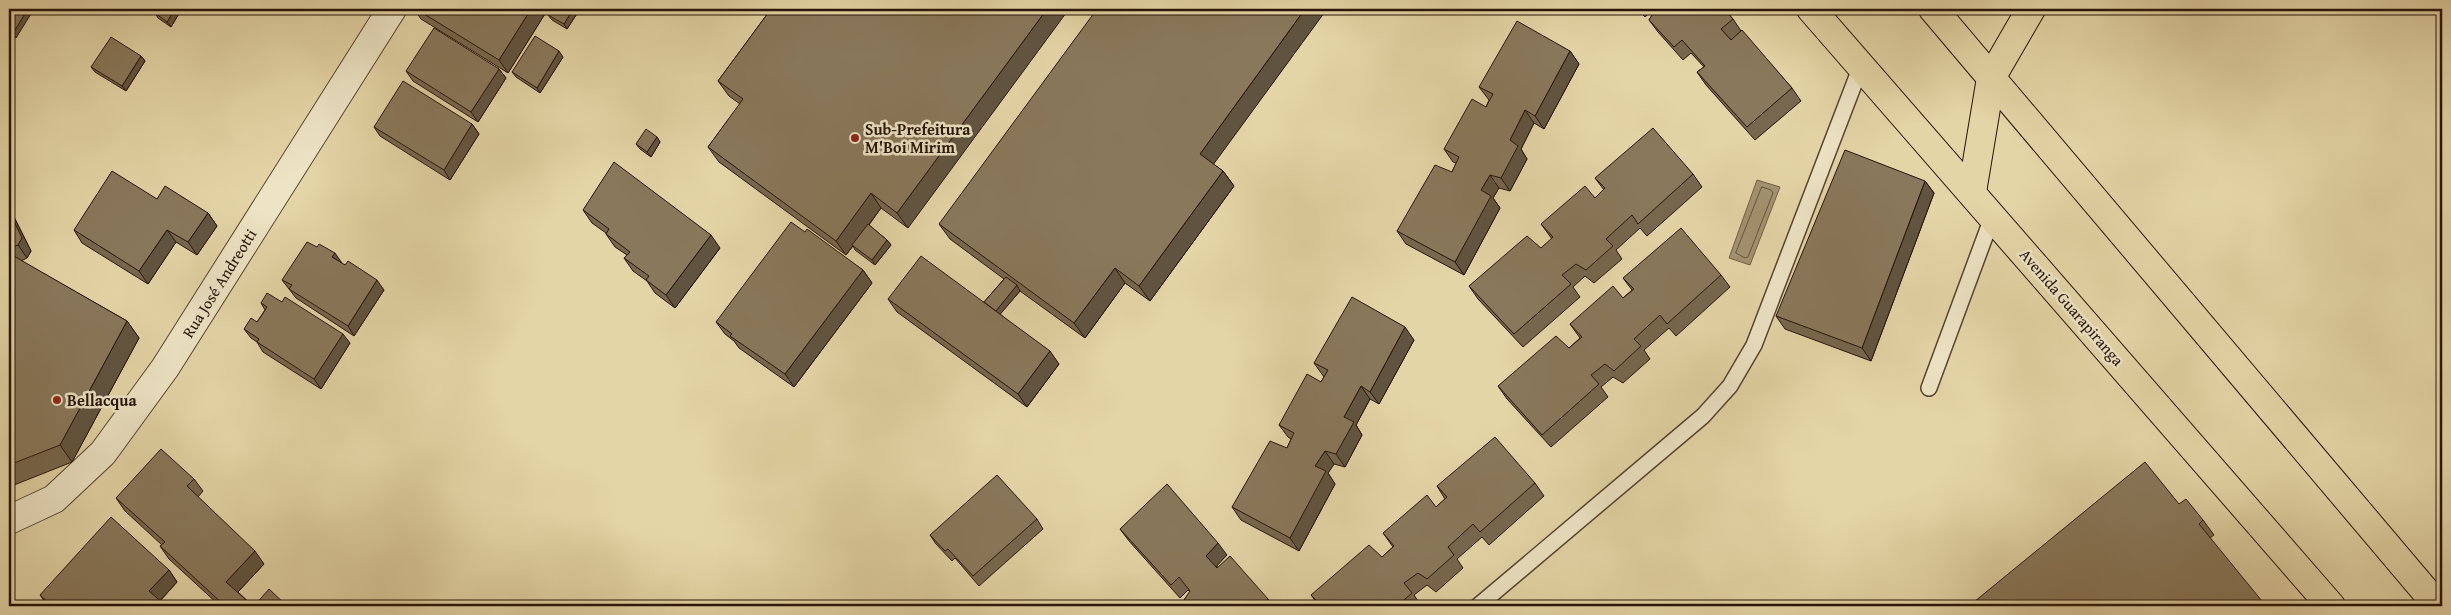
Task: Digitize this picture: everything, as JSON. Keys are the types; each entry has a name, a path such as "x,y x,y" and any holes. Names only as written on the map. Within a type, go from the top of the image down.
{"main road":[{"name":"Avenida Guarapiranga","path":"1811,9 1993,215 2331,606"},
{"path":"1972,192 1990,78 2031,9"},
{"path":"1945,14 1990,78 2438,606"}],"street":[{"name":"Rua José Andreotti","path":"9,520 54,499 103,453 165,368 392,9"}],"lane":[{"path":"1478,606 1703,416 1730,386 1754,346 1861,66"},
{"path":"1929,388 1993,215"}],"water":[{"path":"1757,180 1780,187 1750,265 1729,258"}],"building":[{"path":"9,9 28,9 13,33 9,30"},
{"path":"158,9 175,9 167,22 155,13"},
{"path":"416,9 531,9 499,60"},
{"path":"552,9 573,9 564,24 548,15"},
{"name":"Sub-Prefeitura M'Boi Mirim","path":"771,9 1047,9 897,213 871,193 836,241 708,147 743,99 718,81"},
{"path":"1097,9 1305,9 1200,154 1223,171 1139,286 1115,268 1074,323 939,224"},
{"path":"1654,9 1724,9 1733,19 1721,29 1731,40 1742,30 1792,88 1747,127 1697,72 1705,66 1682,40 1674,47 1649,20"},
{"path":"1517,21 1570,51 1535,116 1525,110 1510,140 1518,146 1501,178 1490,175 1481,190 1491,196 1455,262 1397,231 1435,165 1452,172 1459,157 1444,149 1472,99 1486,107 1493,94 1479,87"},
{"path":"434,28 499,69 471,112 406,71"},
{"path":"535,36 559,51 537,88 512,72"},
{"path":"111,37 141,56 122,86 91,67"},
{"path":"403,81 472,124 444,170 374,127"},
{"path":"1653,128 1693,174 1638,224 1632,215 1606,239 1613,246 1586,270 1576,264 1562,275 1571,284 1514,334 1469,286 1527,236 1541,248 1553,237 1541,224 1585,186 1595,198 1605,188 1595,178"},
{"path":"646,129 657,137 647,152 636,144"},
{"path":"1845,150 1925,181 1862,348 1776,316"},
{"path":"614,162 711,235 666,295 646,280 649,276 624,258 630,252 606,234 609,229 583,210"},
{"path":"112,171 157,199 165,186 208,213 188,242 167,230 139,271 74,230"},
{"path":"9,211 22,238 18,245 9,249"},
{"path":"791,222 805,232 807,229 863,270 785,374 730,336 732,334 716,322"},
{"path":"868,224 887,240 872,260 852,245"},
{"path":"1681,228 1721,275 1667,324 1660,315 1634,339 1641,346 1614,371 1605,364 1591,375 1599,384 1542,435 1498,386 1556,336 1569,348 1582,337 1570,324 1613,286 1623,298 1634,289 1623,278"},
{"path":"307,242 317,247 319,244 335,253 332,257 345,265 348,261 377,280 348,326 289,289 292,285 282,280"},
{"name":"Bellacqua","path":"12,255 127,321 60,445 9,465 9,256"},
{"path":"921,256 1050,351 1018,394 888,299"},
{"path":"1006,277 1017,285 996,311 984,302"},
{"path":"267,293 282,302 285,297 343,334 314,379 257,342 259,339 244,329 251,318 257,322 262,315 267,307 261,303"},
{"path":"1352,297 1405,327 1370,392 1361,386 1344,417 1354,422 1336,454 1325,451 1315,466 1326,471 1290,538 1232,507 1270,441 1287,448 1294,433 1279,425 1307,374 1321,382 1328,370 1314,363"},
{"path":"1495,437 1535,483 1480,532 1473,524 1448,547 1454,555 1427,579 1418,573 1404,583 1412,593 1397,606 1322,606 1311,595 1369,545 1382,557 1394,546 1383,533 1427,495 1436,507 1447,497 1437,486"},
{"path":"161,449 194,479 187,486 255,551 226,582 253,606 225,606 160,546 165,542 116,498"},
{"path":"2145,462 2179,504 2186,499 2203,520 2199,524 2266,606 1969,606"},
{"path":"997,475 1037,519 973,576 948,549 945,551 930,535"},
{"path":"1167,484 1218,543 1206,556 1217,568 1230,556 1268,599 1260,606 1189,606 1184,600 1190,591 1179,577 1171,585 1120,529"},
{"path":"111,517 169,570 149,591 166,606 52,606 40,595"},
{"path":"269,589 287,606 254,606"}],"place":[{"name":"Sub-Prefeitura M'Boi Mirim","path":"855,138"},
{"name":"Bellacqua","path":"57,400"}]}
